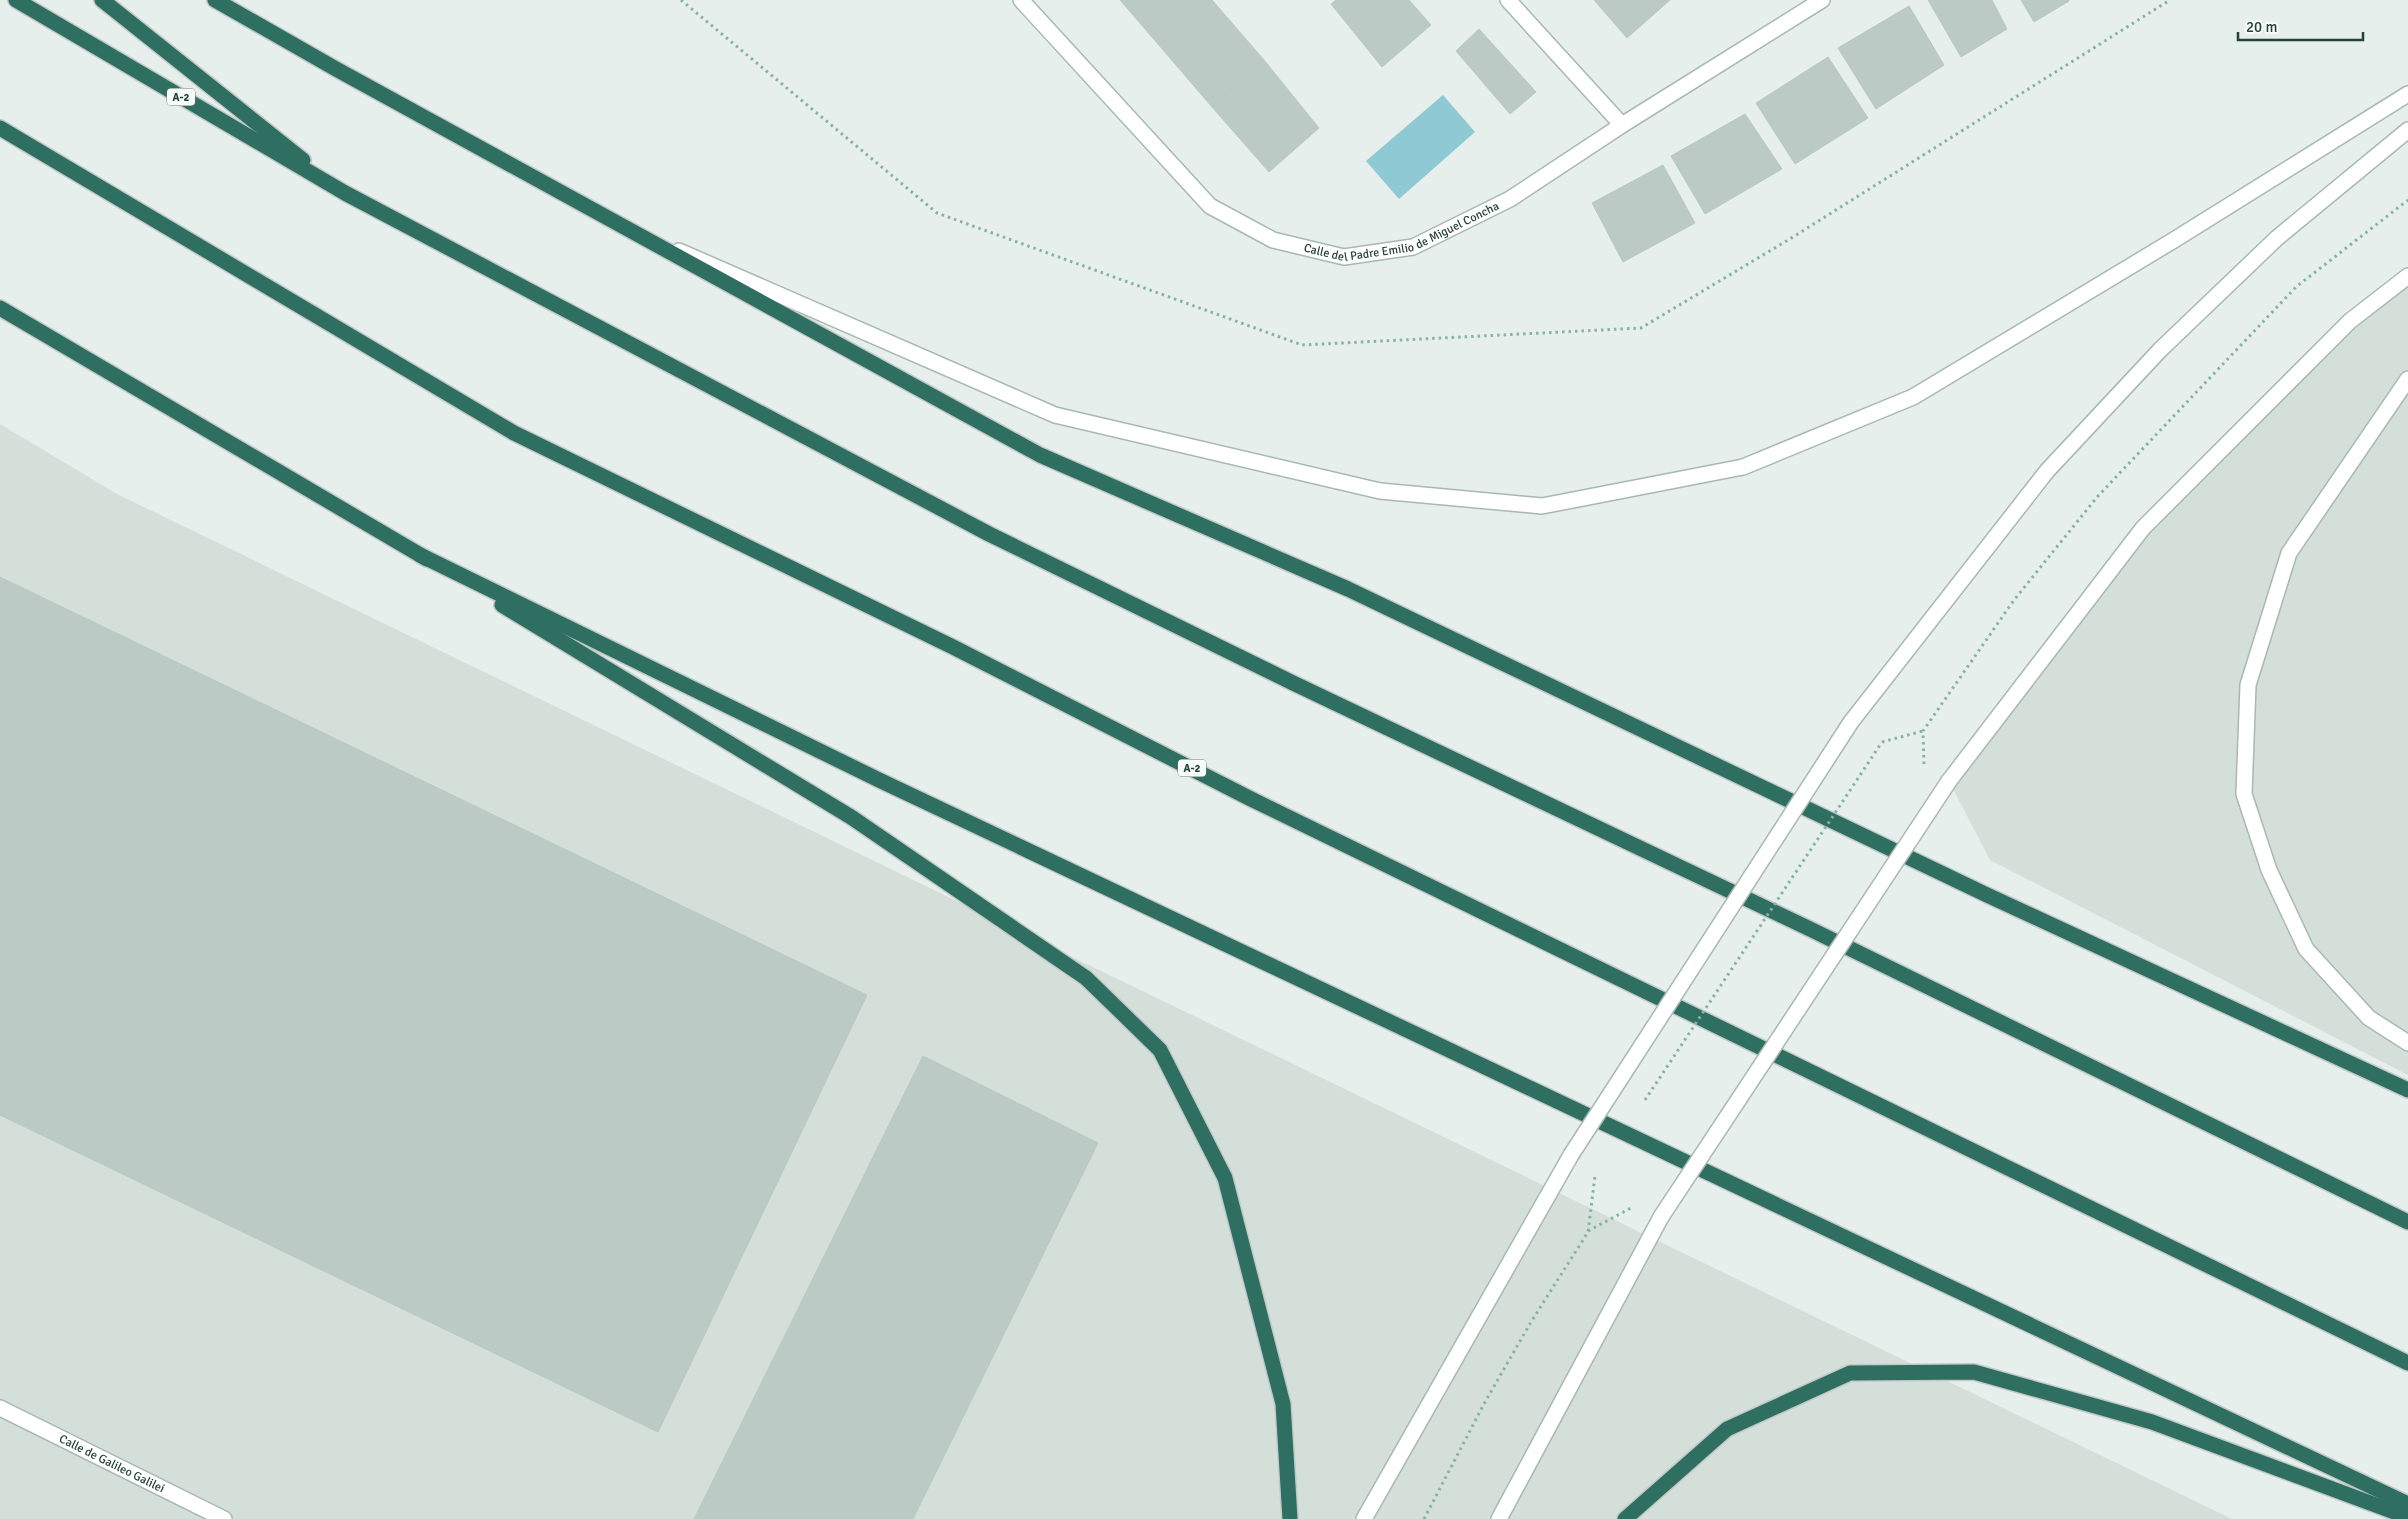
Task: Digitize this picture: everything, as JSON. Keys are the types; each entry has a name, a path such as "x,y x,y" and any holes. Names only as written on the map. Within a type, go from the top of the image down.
{"highway":[{"name":"A-2","path":"16,0 345,193 989,534 1293,683 1810,929 2408,1222"},
{"path":"102,0 345,193"},
{"path":"215,0 345,74 1040,456 1348,589 1987,895 2408,1090"},
{"name":"A-2","path":"0,128 514,433 953,647 1251,799 2408,1364"},
{"path":"0,308 420,555 851,817 1086,978 1160,1050 1226,1178 1283,1404 1290,1519"},
{"path":"420,555 888,784 2408,1504"},
{"path":"1625,1519 1727,1429 1850,1373 1974,1372 2152,1422 2408,1517"}],"street":[{"name":"Calle del Padre Emilio de Miguel Concha","path":"1021,0 1210,206 1273,240 1344,257 1413,248 1510,199 1622,125 1822,0"},
{"path":"1508,0 1622,125"},
{"path":"625,227 1055,415 1380,491 1542,506 1743,467 1914,397 2174,240 2408,94"},
{"path":"1364,1519 1571,1156 1851,722 2047,471 2160,350 2277,238 2408,130"},
{"path":"1499,1519 1661,1217 1949,781 2143,528 2350,321 2408,276"},
{"path":"2408,379 2290,553 2248,685 2244,794 2269,870 2306,949 2369,1018 2408,1043"},
{"name":"Calle de Galileo Galilei","path":"0,1408 224,1519"}],"path":[{"path":"1924,770 1923,731 2014,600 2098,496 2296,287 2408,200"},
{"path":"1644,1102 1882,742 1923,731"},
{"path":"1424,1519 1485,1402 1531,1322 1588,1232 1595,1176 1600,1168"},
{"path":"1588,1232 1634,1207"}],"shaded area":[{"path":"2408,276 2408,1075 1990,860 1949,781 2143,528"},
{"path":"0,424 117,494 2232,1519 0,1519"}],"water":[{"path":"1443,95 1475,132 1399,199 1366,161"}],"building":[{"path":"1120,0 1204,0 1158,44"},
{"path":"1204,0 1212,0 1264,60 1212,107 1158,44"},
{"path":"1336,0 1409,0 1431,25 1382,67 1331,4"},
{"path":"1594,0 1670,0 1627,38"},
{"path":"1928,0 1992,0 2007,29 1961,57"},
{"path":"2021,0 2069,0 2069,1 2034,22"},
{"path":"1909,6 1944,65 1876,109 1838,48"},
{"path":"1479,29 1536,92 1510,114 1456,51"},
{"path":"1828,57 1868,118 1795,164 1756,103"},
{"path":"1264,60 1319,128 1269,172 1212,107"},
{"path":"1745,114 1782,169 1705,214 1671,156"},
{"path":"1663,165 1695,223 1623,262 1592,203"},
{"path":"0,577 867,995 658,1432 0,1115"},
{"path":"923,1056 1098,1143 913,1519 694,1519"}]}
